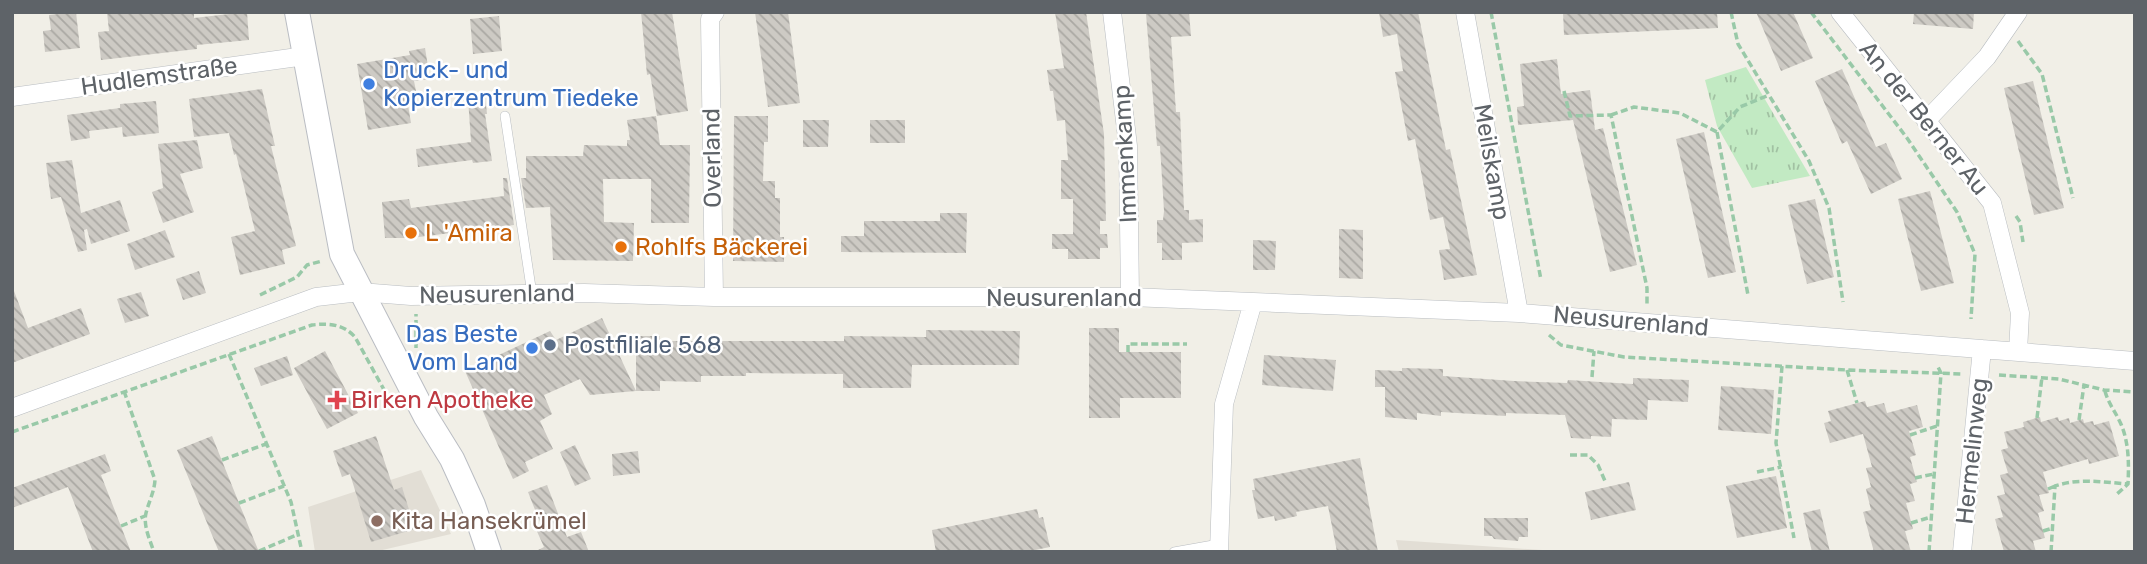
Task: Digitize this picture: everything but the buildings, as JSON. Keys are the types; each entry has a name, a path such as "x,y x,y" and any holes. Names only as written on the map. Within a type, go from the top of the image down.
{"main road":[{"path":"297,12 342,254 426,417 452,459 473,505 489,552"}],"street":[{"name":"Immenkamp","path":"1112,12 1128,146 1130,297"},
{"name":"Meilskamp","path":"1465,12 1519,313"},
{"name":"An der Berner Au","path":"1840,12 1992,203 2020,313 2018,352"},
{"name":"Overland","path":"710,14 714,297"},
{"path":"1926,121 1987,57 2013,19"},
{"name":"Hudlemstraße","path":"12,97 305,56"},
{"name":"Neusurenland","path":"12,408 316,297 360,292 411,296 532,294 1130,297 1519,313 2135,361"},
{"path":"1219,548 1224,404 1253,302"},
{"name":"Hermelinweg","path":"1962,552 1982,349"}],"lane":[{"path":"505,116 532,294"},
{"path":"1174,552 1219,548"}],"path":[{"path":"1491,12 1541,280"},
{"path":"1731,12 1738,44 1809,161 1829,208 1843,302"},
{"path":"1811,12 1907,138 1957,212 1975,254 1971,319"},
{"path":"2013,19 2042,74 2073,198"},
{"path":"1564,91 1570,116 1611,115 1634,107 1680,113 1717,132"},
{"path":"1717,132 1740,107 1769,95"},
{"path":"1611,115 1647,288 1647,323"},
{"path":"1717,132 1748,295"},
{"path":"1519,313 1561,345 1624,357 1847,370 2042,377 2104,390 2135,392"},
{"path":"12,432 312,325 325,323 348,329 355,337 390,400"},
{"path":"1128,352 1128,344 1187,344"},
{"path":"1592,377 1594,351"},
{"path":"229,354 284,486 302,552"},
{"path":"1929,552 1941,373 1934,356"},
{"path":"1782,366 1776,443 1794,538"},
{"path":"1847,370 1857,403"},
{"path":"2037,418 2042,377"},
{"path":"2079,420 2084,385"},
{"path":"2104,390 2109,406 2120,422 2129,456 2128,484 2117,494"},
{"path":"124,391 155,480 154,494 145,516 154,552"},
{"path":"1910,435 1937,426"},
{"path":"222,460 265,444"},
{"path":"1570,455 1588,455 1598,466 1605,481"},
{"path":"1757,472 1781,467"},
{"path":"1915,478 1934,474"},
{"path":"2048,489 2066,482 2088,480 2128,484"},
{"path":"239,503 284,486"},
{"path":"2051,552 2055,486"},
{"path":"121,526 145,516"},
{"path":"1911,523 1931,517"},
{"path":"2043,531 2053,528"},
{"path":"259,551 299,534"}],"shaded area":[{"name":"Kita Hansekrümel","path":"421,470 451,534 374,552 315,552 308,507"},
{"path":"1396,540 1571,552 1399,552"}],"green space":[{"path":"1746,67 1810,176 1752,188 1717,126 1705,80"}],"place":[{"name":"Druck- und Kopierzentrum Tiedeke","path":"369,84"},
{"name":"L 'Amira","path":"411,233"},
{"name":"Rohlfs Bäckerei","path":"621,247"},
{"name":"Postfiliale 568","path":"550,345"},
{"name":"Das Beste Vom Land","path":"532,348"},
{"name":"Birken Apotheke","path":"337,400"},
{"name":"Kita Hansekrümel","path":"377,521"}]}
